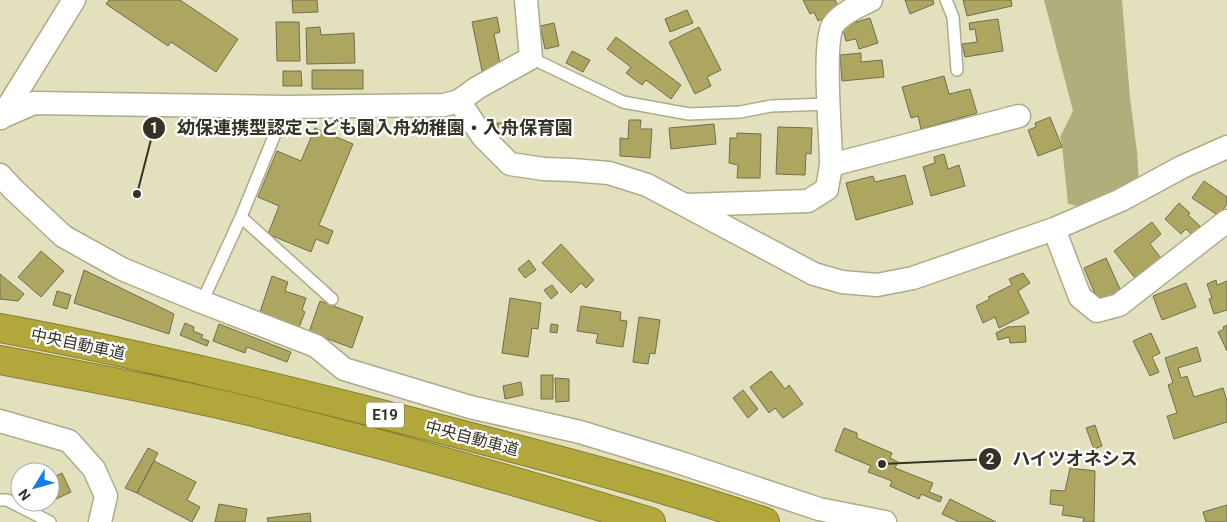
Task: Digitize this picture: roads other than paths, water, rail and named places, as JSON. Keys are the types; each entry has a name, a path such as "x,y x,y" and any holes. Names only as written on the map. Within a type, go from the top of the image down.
{"highway":[{"name":"中央自動車道","path":"0,328 85,344 387,415 556,460 718,506 764,522"},
{"name":"中央自動車道","path":"0,360 124,384 247,411 428,457 568,496 651,522"}],"street":[{"path":"1,118 74,0"},
{"path":"1,118 34,103 286,107 444,105 459,101 531,58 526,0"},
{"path":"684,205 808,201 827,189 831,165 829,104 830,32 834,23 847,13 871,0"},
{"path":"459,101 483,137 510,164 544,169 609,173 647,185 814,274 842,282 877,285 913,278 1054,229 1121,200 1182,167 1227,147"},
{"path":"831,165 1019,116"},
{"path":"0,175 63,236 122,269 316,346 344,368 470,407 580,432 819,509 885,522"},
{"path":"1054,229 1080,298 1097,311 1119,305 1227,221"},
{"path":"0,421 69,441 94,469 106,496 100,522"}],"lane":[{"path":"946,0 953,17 957,70"},
{"path":"531,58 623,102 689,114 740,112 771,106 829,104"},
{"path":"202,302 241,217 286,107"},
{"path":"241,217 332,299"},
{"path":"0,500 6,500 50,522"}],"place":[{"name":"幼保連携型認定こども園入舟幼稚園・入舟保育園","path":"137,194"},
{"name":"ハイツオネシス","path":"882,464"}]}
